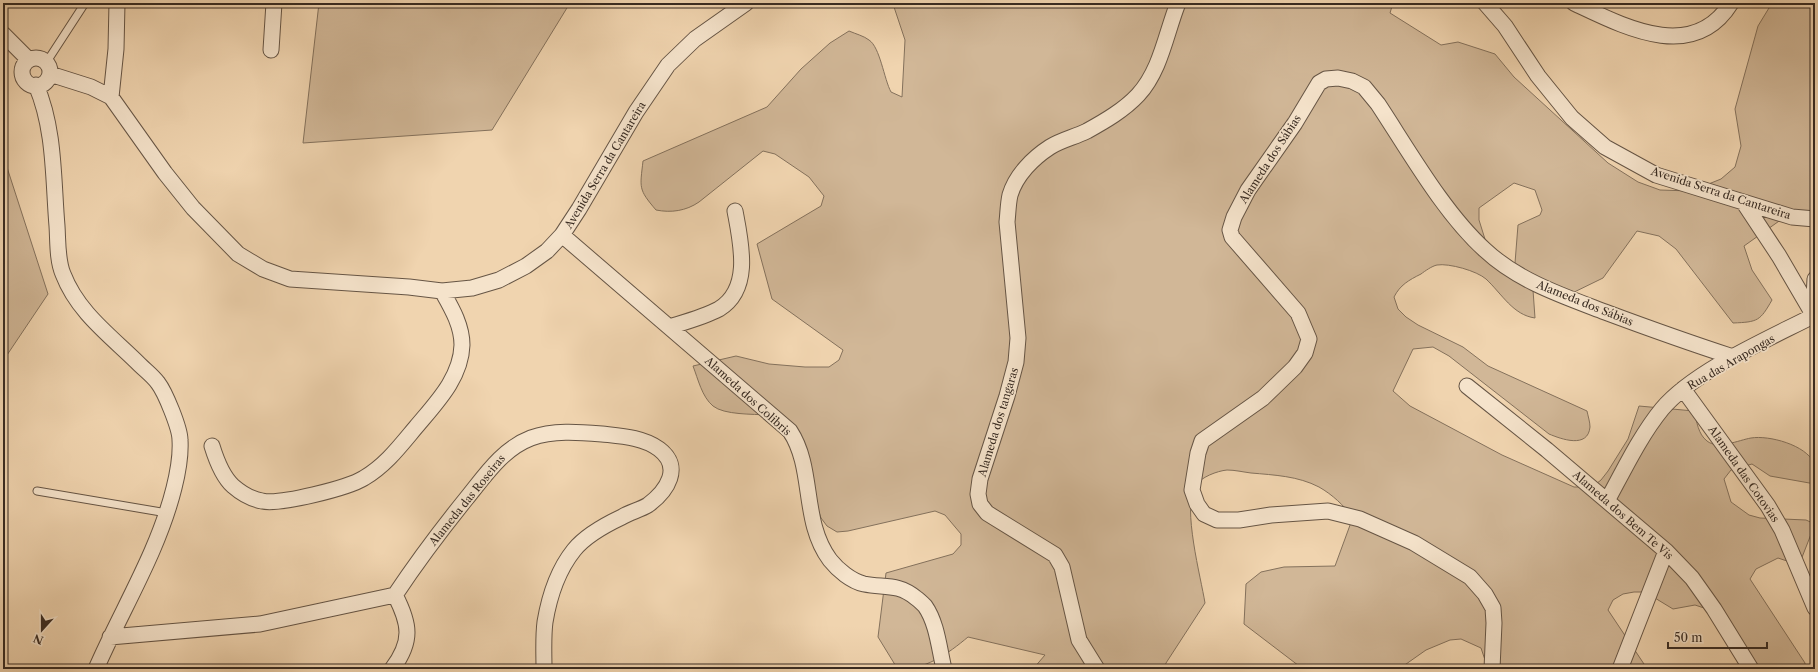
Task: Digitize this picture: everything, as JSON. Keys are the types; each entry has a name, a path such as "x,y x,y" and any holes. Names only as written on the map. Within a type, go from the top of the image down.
{"street":[{"path":"111,97 116,49 117,3"},
{"path":"271,50 274,3"},
{"name":"Avenida Serra da Cantareira","path":"48,68 111,97 165,173 193,208 238,254 263,269 290,279 409,287 442,291 472,288 499,280 547,251 562,235 579,209 636,112 668,64 695,39 746,3"},
{"name":"Alameda dos tangaras","path":"1097,669 1080,640 1064,574 1055,555 987,513 980,504 978,494 984,464 1007,396 1016,362 1018,338 1007,222 1010,194 1019,175 1030,163 1051,146 1086,132 1123,110 1140,93 1153,74 1178,3"},
{"name":"Avenida Serra da Cantareira","path":"1485,3 1506,26 1538,76 1572,118 1605,147 1656,175 1792,217 1815,219"},
{"path":"1574,3 1632,29 1665,37 1687,36 1705,30 1724,14 1731,3"},
{"path":"3,34 29,60"},
{"path":"38,58 48,68 45,82 36,85 28,83 22,75 23,66 29,60 38,58"},
{"name":"Alameda dos Sábias","path":"1492,669 1494,624 1493,608 1485,594 1470,577 1414,543 1360,518 1328,511 1271,515 1239,520 1217,520 1204,514 1197,504 1192,490 1198,453 1202,441 1263,398 1295,367 1305,353 1309,339 1298,313 1274,284 1239,247 1232,237 1230,230 1234,217 1248,190 1295,123 1319,83 1326,79 1338,78 1352,81 1364,88 1378,104 1455,217 1484,250 1507,268 1567,298 1670,337 1733,358"},
{"path":"36,85 44,103 51,142 58,247 62,272 77,302 90,318 158,383 173,415 181,438 179,465 168,513 153,553 110,637 96,669"},
{"path":"1744,203 1779,256 1814,317"},
{"path":"669,327 719,309 731,298 739,286 742,262 740,235 734,212"},
{"name":"Alameda dos Colibris","path":"562,235 790,431 798,445 804,468 815,532 830,560 853,580 865,584 893,586 909,592 924,605 933,622 944,669"},
{"path":"1814,317 1815,279"},
{"path":"212,446 217,461 232,485 246,495 263,501 278,502 338,488 363,479 388,461 444,394 460,361 462,344 455,316 442,291"},
{"name":"Rua das Arapongas","path":"1608,501 1640,443 1662,409 1683,389 1733,358 1814,317"},
{"name":"Alameda dos Bem Te Vis","path":"1467,386 1608,501 1666,551 1697,584 1751,669"},
{"name":"Alameda das Cotovias","path":"1683,389 1771,512 1782,530 1815,608"},
{"name":"Alameda das Roseiras","path":"395,595 421,557 456,511 489,470 508,451 529,439 550,432 593,433 629,437 650,444 659,449 668,459 671,467 670,477 664,490 647,505 622,516 589,536 574,550 557,579 545,622 544,669"},
{"path":"1620,669 1666,551"},
{"path":"110,637 260,624 395,595 405,616 408,635 401,657 392,669"}],"lane":[{"path":"48,68 85,3"},
{"path":"37,492 168,513"}],"shaded area":[{"path":"319,3 570,3 492,130 303,143"},
{"path":"894,3 1393,3 1390,13 1441,45 1458,42 1495,54 1514,77 1608,163 1638,182 1660,190 1691,191 1721,179 1735,167 1741,146 1735,109 1758,26 1772,3 1815,3 1815,215 1789,214 1744,246 1752,270 1772,300 1761,316 1757,319 1748,322 1733,323 1676,249 1659,236 1637,231 1603,278 1562,298 1515,263 1518,225 1540,215 1542,210 1535,190 1514,183 1479,208 1479,220 1489,252 1533,290 1535,318 1520,313 1508,303 1482,276 1455,266 1433,266 1405,283 1394,297 1398,309 1406,317 1418,325 1463,347 1488,366 1587,411 1590,427 1588,434 1579,440 1567,440 1549,434 1449,356 1433,347 1413,349 1393,391 1410,406 1502,455 1574,487 1592,487 1601,480 1628,439 1639,406 1694,411 1698,428 1704,438 1712,444 1723,445 1751,438 1767,438 1795,446 1810,457 1814,463 1816,473 1815,484 1770,476 1752,464 1731,470 1724,479 1731,502 1749,515 1760,518 1806,520 1815,524 1799,565 1778,558 1756,569 1750,579 1805,663 1805,669 1742,669 1707,609 1695,605 1673,609 1645,592 1634,592 1623,594 1613,600 1608,610 1646,667 1645,669 1488,669 1481,648 1461,639 1450,640 1426,650 1399,669 1303,669 1244,624 1246,584 1261,572 1284,567 1335,566 1353,517 1342,504 1324,490 1311,483 1303,480 1268,474 1233,470 1214,473 1205,477 1195,486 1192,496 1191,526 1205,603 1166,663 1164,669 1033,669 1045,655 968,637 944,655 926,664 916,667 897,668 878,637 886,573 953,554 961,545 961,534 945,515 935,511 848,531 837,532 827,526 821,518 801,460 768,415 731,413 713,406 703,393 693,366 736,356 769,364 805,367 829,367 839,360 843,350 772,299 757,244 821,206 824,196 809,177 775,154 763,151 699,202 684,209 673,211 656,210 643,192 641,183 643,161 767,107 801,69 830,43 849,31 865,37 873,44 879,56 891,92 902,97 905,40"},
{"path":"3,155 48,294 3,361"}]}
